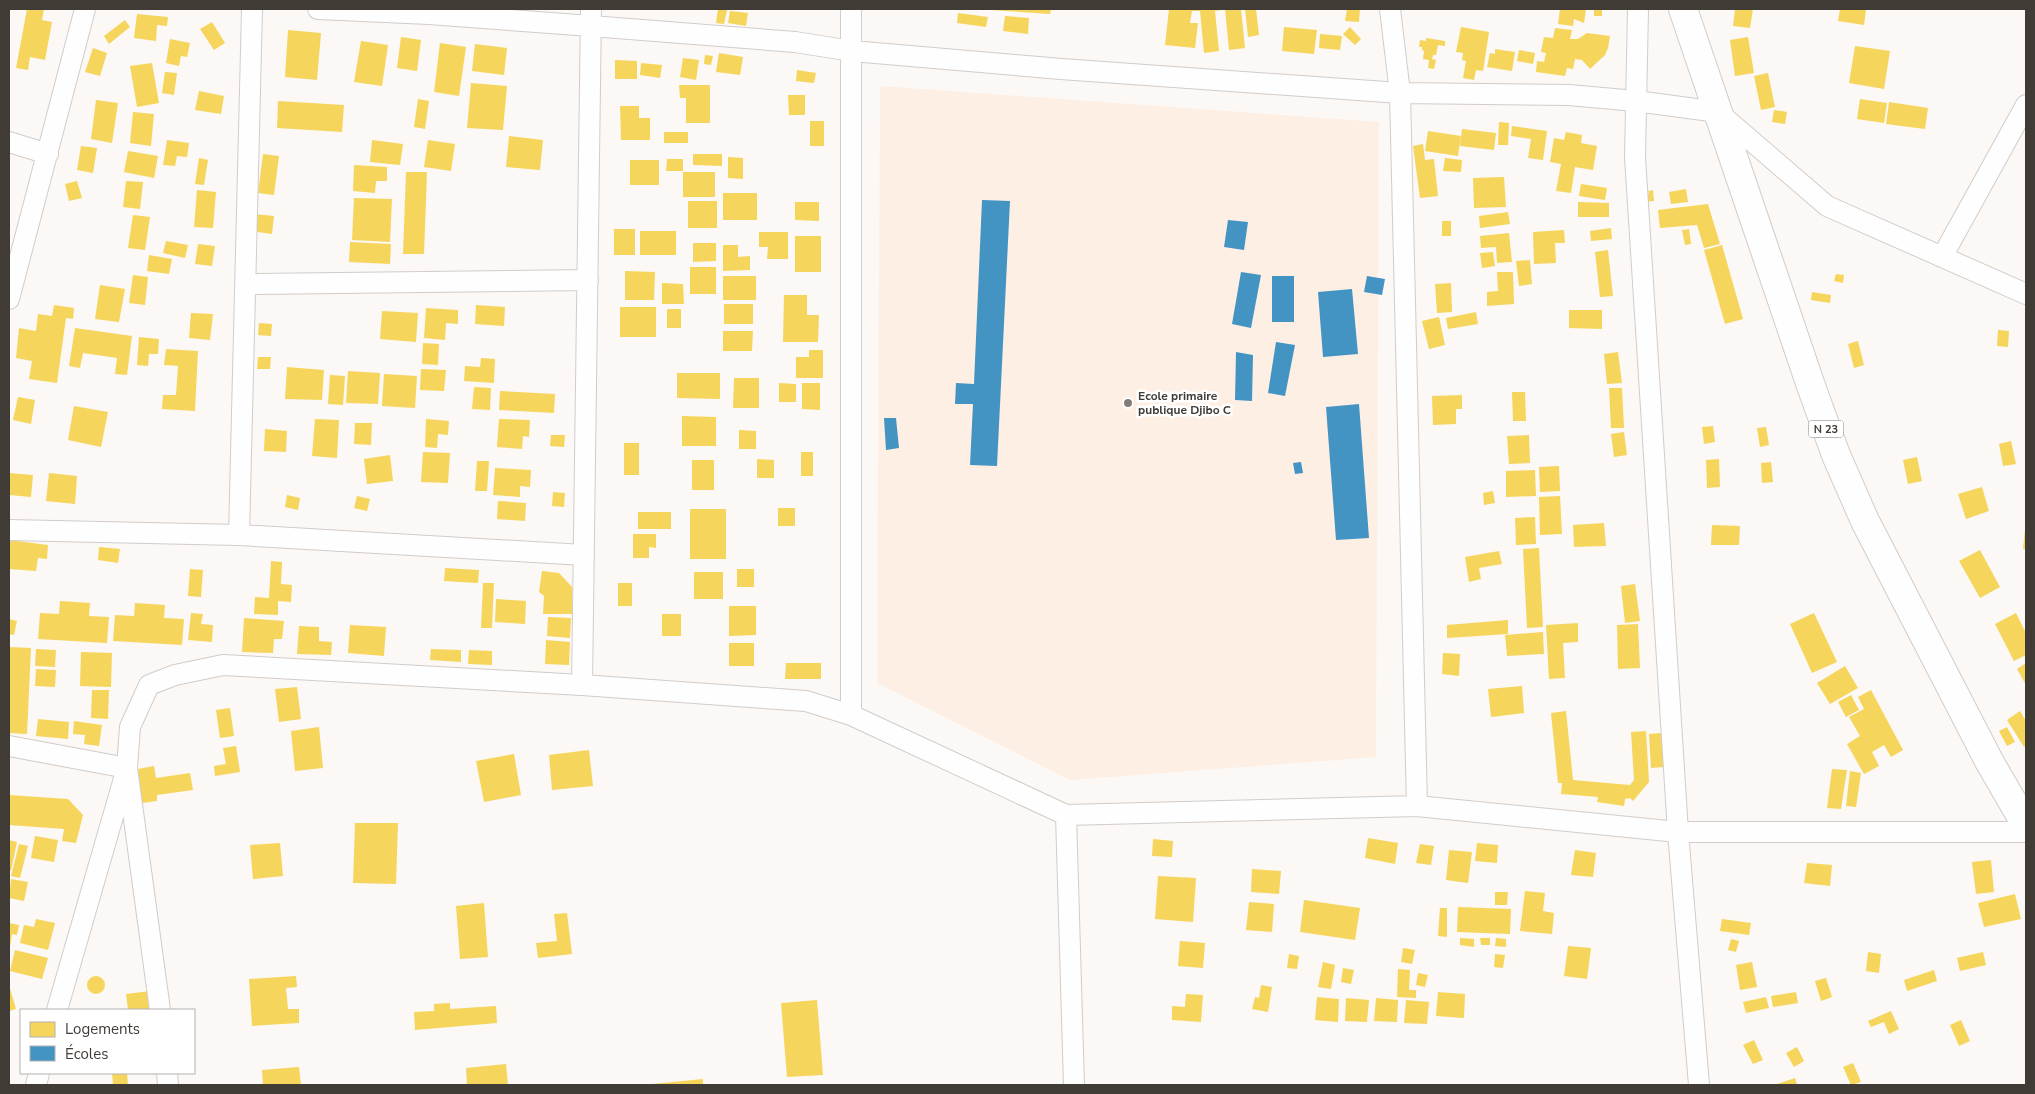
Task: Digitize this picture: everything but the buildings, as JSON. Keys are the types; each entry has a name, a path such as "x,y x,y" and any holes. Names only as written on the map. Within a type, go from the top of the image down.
{"main road":[{"name":"N 23","path":"1683,9 1836,455 1865,521 1988,762 2026,825"}],"street":[{"path":"9,299 85,9"},
{"path":"239,535 252,9"},
{"path":"318,9 429,14 591,17 796,42 852,51 1400,93 1569,95 1636,101 1718,112 1827,206 2026,294"},
{"path":"851,9 851,715"},
{"path":"1390,9 1400,93 1417,806"},
{"path":"1638,9 1635,157 1678,832 1699,1085"},
{"path":"582,685 591,17"},
{"path":"1942,257 2026,106"},
{"path":"9,142 48,154"},
{"path":"246,284 588,280"},
{"path":"9,530 239,535 584,555"},
{"path":"57,1009 127,768 130,727 148,685 175,675 224,665 582,685 806,701 851,715 1066,815 1417,806 1678,832 2026,832"},
{"path":"9,746 127,768"},
{"path":"127,768 160,1009"},
{"path":"1066,815 1074,1085"}],"shaded area":[{"name":"Ecole primaire publique Djibo C","path":"880,86 1379,122 1376,757 1070,780 877,683"}],"place":[{"name":"Ecole primaire publique Djibo C","path":"1128,403"}]}
